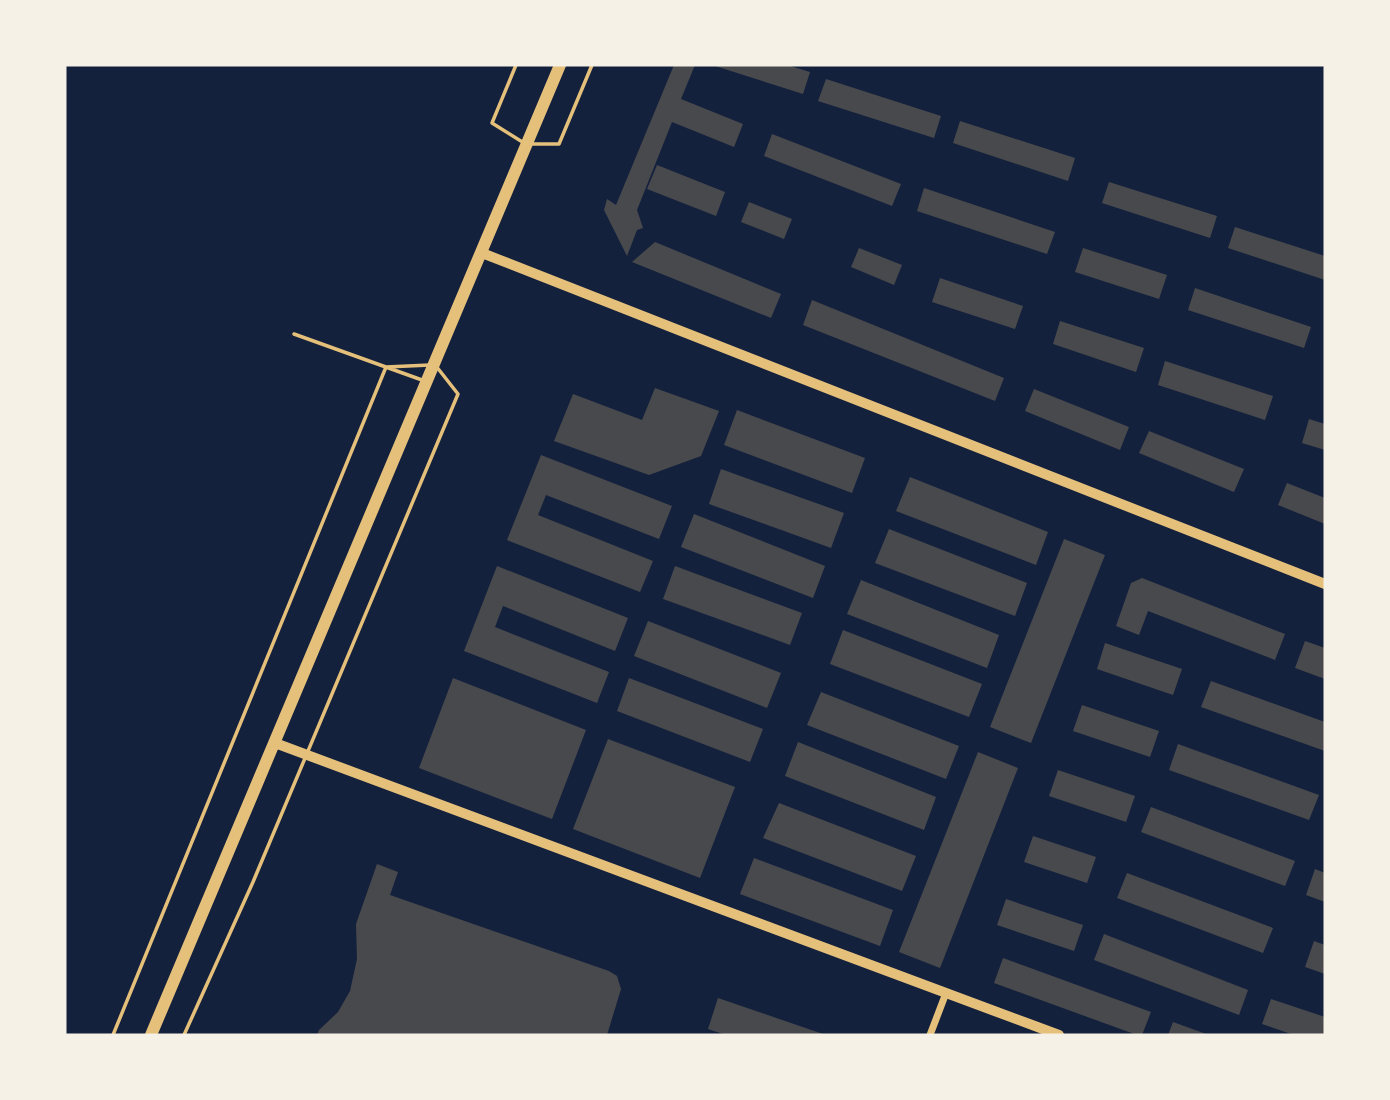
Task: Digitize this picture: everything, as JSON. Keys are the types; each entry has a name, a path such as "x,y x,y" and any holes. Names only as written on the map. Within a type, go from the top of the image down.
{"main road":[{"path":"151,1035 560,65"},
{"path":"482,253 1325,583"}],"street":[{"path":"275,743 1059,1035"},
{"path":"930,1035 946,993"}],"lane":[{"path":"516,65 492,122 527,145 559,144 592,65"},
{"path":"294,334 428,382"},
{"path":"184,1035 306,755 458,394 435,365 386,367"},
{"path":"113,1035 386,367"}],"building":[{"path":"674,65 695,65 681,99 743,124 734,147 672,122 637,210 643,228 637,230 627,256 604,210 607,199 616,205"},
{"path":"712,65 787,65 810,72 803,94"},
{"path":"826,79 941,116 934,138 818,101"},
{"path":"960,121 1075,158 1068,181 953,143"},
{"path":"772,134 901,184 892,206 764,156"},
{"path":"657,165 725,192 716,216 647,189"},
{"path":"1109,182 1217,216 1210,238 1102,203"},
{"path":"924,188 1055,232 1047,254 917,211"},
{"path":"749,202 792,219 784,239 741,222"},
{"path":"1235,227 1325,256 1325,280 1228,248"},
{"path":"655,242 781,294 771,318 632,262"},
{"path":"859,248 902,265 894,285 851,267"},
{"path":"1083,248 1167,275 1159,299 1075,272"},
{"path":"940,278 1023,306 1015,329 932,302"},
{"path":"1195,288 1311,327 1304,348 1188,310"},
{"path":"812,300 1004,378 995,401 803,325"},
{"path":"1060,321 1144,348 1136,372 1053,344"},
{"path":"1165,361 1273,396 1265,420 1158,385"},
{"path":"655,388 719,411 701,456 649,475 554,441 573,394 642,420"},
{"path":"1034,389 1129,427 1120,450 1025,411"},
{"path":"737,410 865,458 852,493 724,445"},
{"path":"1309,419 1325,424 1325,450 1302,443"},
{"path":"1149,431 1244,469 1234,492 1139,453"},
{"path":"541,455 672,506 659,539 546,495 538,515 653,561 640,592 507,540"},
{"path":"721,469 844,513 831,548 709,504"},
{"path":"910,477 1048,532 1036,565 896,511"},
{"path":"1287,483 1325,498 1325,524 1278,505"},
{"path":"694,514 825,566 813,598 681,547"},
{"path":"889,529 1027,583 1015,616 875,563"},
{"path":"1064,539 1105,555 1031,743 990,727"},
{"path":"497,566 628,618 615,651 503,606 495,627 609,672 597,703 464,651"},
{"path":"675,566 802,613 790,645 663,599"},
{"path":"1142,578 1285,634 1275,660 1148,611 1139,635 1116,626 1131,583"},
{"path":"861,580 999,635 987,668 847,614"},
{"path":"648,621 781,673 767,708 634,656"},
{"path":"843,630 982,684 969,717 830,664"},
{"path":"1305,641 1325,648 1325,679 1295,668"},
{"path":"1105,643 1182,669 1173,695 1097,669"},
{"path":"453,678 586,730 552,819 419,768"},
{"path":"629,678 763,729 750,762 617,711"},
{"path":"1211,681 1325,722 1325,751 1201,707"},
{"path":"821,692 959,746 946,779 807,725"},
{"path":"1082,705 1159,731 1150,757 1073,731"},
{"path":"608,739 735,787 700,878 573,829"},
{"path":"798,742 936,797 924,830 785,776"},
{"path":"1178,744 1319,795 1309,820 1169,770"},
{"path":"978,752 1018,768 940,968 899,952"},
{"path":"1058,770 1135,796 1126,822 1049,796"},
{"path":"779,803 916,856 902,891 763,838"},
{"path":"1151,807 1295,861 1285,886 1141,832"},
{"path":"1033,836 1096,857 1087,883 1024,862"},
{"path":"754,858 893,910 880,946 740,894"},
{"path":"377,864 398,872 390,895 617,976 621,989 607,1035 317,1035 338,1012 350,991 357,959 356,924"},
{"path":"1315,869 1325,873 1325,902 1306,895"},
{"path":"1127,873 1273,928 1263,953 1117,898"},
{"path":"1006,899 1083,925 1074,951 997,925"},
{"path":"1104,934 1248,990 1239,1015 1094,960"},
{"path":"1314,941 1325,945 1325,974 1305,967"},
{"path":"1003,958 1151,1012 1142,1035 994,983"},
{"path":"718,998 826,1035 726,1035 708,1029"},
{"path":"1271,999 1325,1017 1325,1035 1294,1035 1262,1024"},
{"path":"1173,1022 1209,1035 1168,1035"}]}
